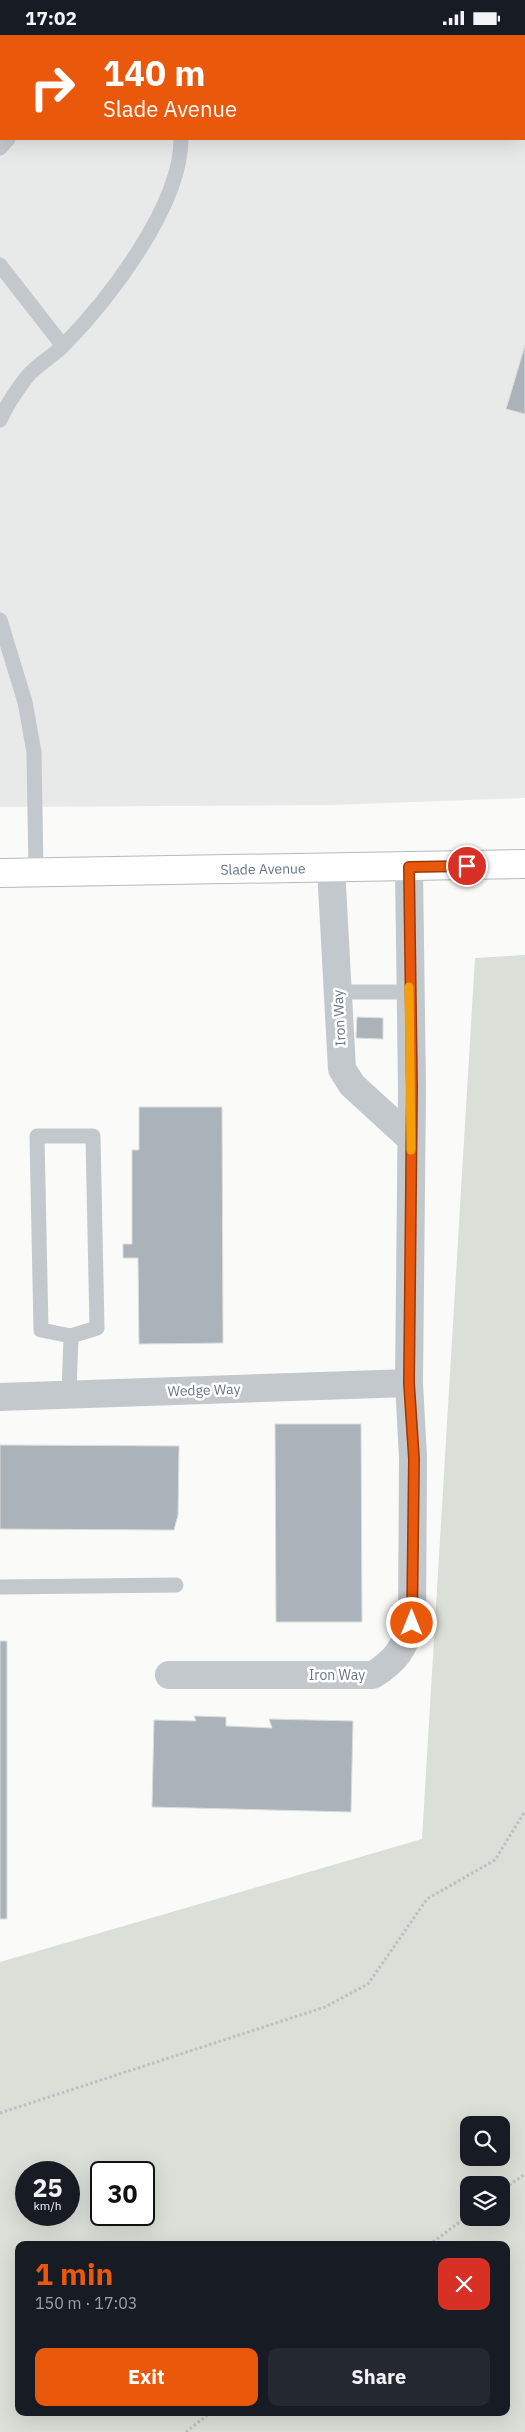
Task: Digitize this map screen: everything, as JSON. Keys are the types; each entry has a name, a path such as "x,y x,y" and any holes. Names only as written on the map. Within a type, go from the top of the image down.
{"main road":[{"name":"Slade Avenue","path":"0,873 525,864"}],"street":[{"name":"Iron Way","path":"169,1675 373,1675 390,1665 404,1646 412,1623 414,1459 409,1383 411,1139 409,867"},
{"name":"Iron Way","path":"331,868 337,940 337,992 342,1069 352,1085 411,1139"},
{"name":"Wedge Way","path":"0,1397 409,1383"}],"lane":[{"path":"0,420 26,377 62,346 105,298 158,218 181,153 181,140"},
{"path":"0,265 62,346"},
{"path":"0,620 25,702 34,752 36,872"},
{"path":"337,992 410,992"},
{"path":"93,1135 97,1328 71,1336 41,1329 38,1136 93,1135"},
{"path":"69,1394 71,1336"},
{"path":"0,1587 176,1585"}],"path":[{"path":"0,2113 316,2011 368,1984 427,1899 494,1860 525,1811"},
{"path":"510,2185 525,2174"},
{"path":"434,2241 460,2222"},
{"path":"186,2432 206,2416"}],"shaded area":[{"path":"0,140 525,140 525,798 333,805 0,807"},
{"path":"525,955 525,2432 0,2432 0,1962 422,1839 475,958"}],"building":[{"path":"525,345 525,414 506,409"},
{"path":"357,1017 383,1018 383,1039 356,1038"},
{"path":"139,1107 222,1107 223,1343 139,1344 138,1258 123,1258 123,1244 132,1244 132,1150 139,1150"},
{"path":"275,1424 361,1424 362,1622 276,1622"},
{"path":"0,1445 179,1446 178,1515 174,1530 0,1529"},
{"path":"0,1641 7,1641 7,1919 0,1919"},
{"path":"194,1716 226,1717 226,1726 272,1728 269,1719 353,1721 351,1812 152,1807 154,1720 196,1721"}],"slow traffic":[{"path":"409,987 409,1044 412,1089 411,1150"}],"route":[{"path":"412,1623 414,1459 409,1383 412,1089 409,1044 409,867 467,866"}]}
